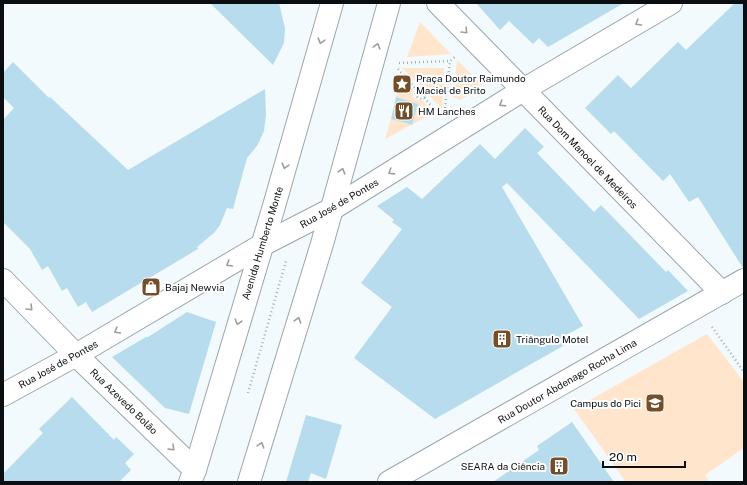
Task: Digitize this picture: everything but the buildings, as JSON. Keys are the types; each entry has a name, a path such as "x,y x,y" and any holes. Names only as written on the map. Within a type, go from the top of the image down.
{"street":[{"name":"Avenida Humberto Monte","path":"193,476 332,3"},
{"path":"249,482 332,209 389,3"},
{"name":"Rua Dom Manoel de Medeiros","path":"438,3 722,293"},
{"name":"Rua José de Pontes","path":"3,395 76,355 262,245 332,209 523,90 671,3"},
{"name":"Rua Azevedo Bolão","path":"3,280 193,476"},
{"name":"Rua Doutor Abdenago Rocha Lima","path":"389,482 744,280"}],"path":[{"path":"399,62 450,61 444,112"},
{"path":"396,68 416,89"},
{"path":"416,89 420,87 425,89 427,94 424,98"},
{"path":"416,89 414,94 417,98 424,98"},
{"path":"424,98 438,114"},
{"path":"697,307 744,372"}],"shaded area":[{"path":"420,22 451,54 407,57"},
{"path":"457,60 481,84 480,88 460,100 453,97"},
{"path":"402,68 444,68 442,109 429,95 429,90 427,87 424,85 419,85"},
{"path":"401,77 413,90 413,96 415,99 423,101 434,113 412,125 418,104 396,97"},
{"path":"391,119 412,125 385,139"},
{"path":"707,334 744,382 744,448 705,475 710,482 626,482 574,409"}],"place":[{"name":"Praça Doutor Raimundo Maciel de Brito","path":"402,84"},
{"name":"HM Lanches","path":"404,111"},
{"name":"Bajaj Newvia","path":"151,287"},
{"name":"Triângulo Motel","path":"502,339"},
{"name":"Campus do Pici","path":"655,403"},
{"name":"SEARA da Ciência","path":"559,466"}]}
